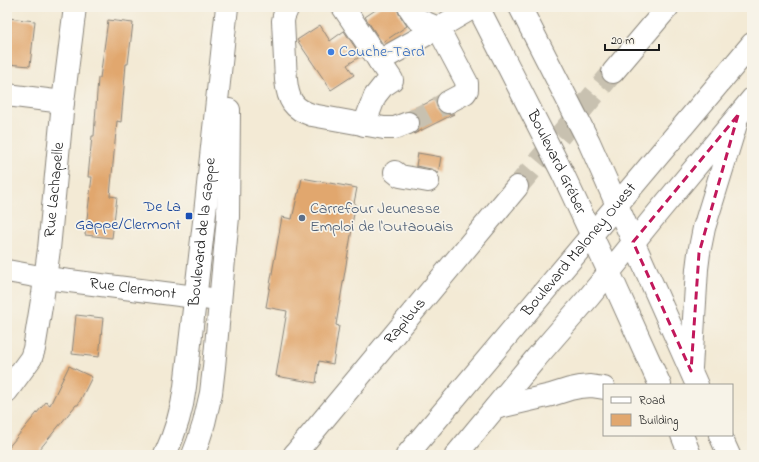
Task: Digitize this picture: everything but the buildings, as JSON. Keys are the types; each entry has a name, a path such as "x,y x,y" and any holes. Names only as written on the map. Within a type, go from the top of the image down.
{"main road":[{"name":"Rue Lachapelle","path":"46,278 63,102 75,7"},
{"name":"Boulevard de la Gappe","path":"165,455 183,406 227,7"},
{"name":"Boulevard de la Gappe","path":"192,455 201,433 211,393 228,217 228,145 232,7"},
{"path":"288,7 284,16 283,27 287,87 290,100 293,105 302,112 312,115 389,129 408,123"},
{"path":"343,7 392,80 383,86 375,96 364,125"},
{"path":"408,7 417,19 438,28 466,80 467,87 465,93 448,102"},
{"path":"379,61 474,7"},
{"name":"Boulevard Gréber","path":"478,7 563,174 660,384"},
{"path":"520,7 586,135 694,378"},
{"path":"614,72 668,7"},
{"name":"Boulevard Maloney Ouest","path":"406,455 752,44"},
{"path":"7,95 63,102"},
{"path":"456,455 752,99"},
{"path":"694,378 697,269 699,253 704,228 738,116"},
{"path":"395,172 400,176 428,181"},
{"name":"Rapibus","path":"294,455 517,187"},
{"name":"Rue Clermont","path":"7,271 46,278 220,301"},
{"path":"7,391 31,358 34,349 46,278"},
{"path":"495,408 580,387 591,386 603,388"},
{"path":"682,436 690,455"},
{"path":"720,436 729,455"}],"highlighted area":[{"path":"738,115 699,253 691,371 633,242"}],"tunnel":[{"path":"517,187 613,72"},
{"path":"408,123 448,102"}],"place":[{"name":"Couche-Tard","path":"331,52"},
{"name":"De La Gappe/Clermont","path":"189,216"},
{"name":"Carrefour Jeunesse Emploi de l'Outaouais","path":"302,218"}]}
